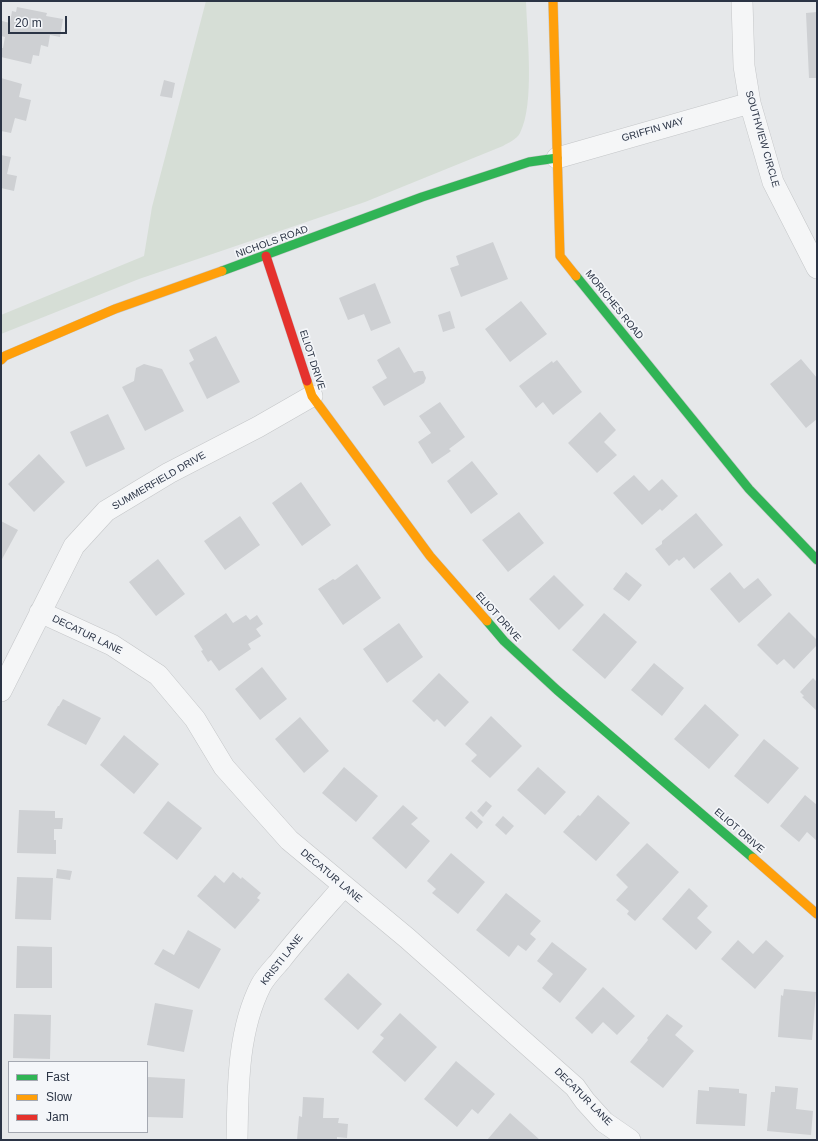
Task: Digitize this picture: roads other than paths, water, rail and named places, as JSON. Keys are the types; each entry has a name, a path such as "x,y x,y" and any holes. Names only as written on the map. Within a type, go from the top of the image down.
{"street":[{"name":"MORICHES ROAD","path":"553,1 560,256 749,489 817,560"},
{"name":"SOUTHVIEW CIRCLE","path":"742,1 744,66 750,102 773,182 817,268"},
{"name":"GRIFFIN WAY","path":"557,158 750,102"},
{"name":"NICHOLS ROAD","path":"1,360 5,356 115,309 266,256 422,197 530,162 557,158"},
{"name":"ELIOT DRIVE","path":"266,256 312,396 430,556 504,641 557,690 817,914"},
{"name":"SUMMERFIELD DRIVE","path":"1,691 74,546 106,511 169,473 258,427 312,396"},
{"name":"DECATUR LANE","path":"40,612 112,645 158,675 195,719 224,766 289,840 343,887 406,938 576,1087 585,1101 604,1122 630,1140"},
{"name":"KRISTI LANE","path":"237,1140 238,1091 242,1051 251,1010 256,997 262,984 289,949 343,887"}]}
